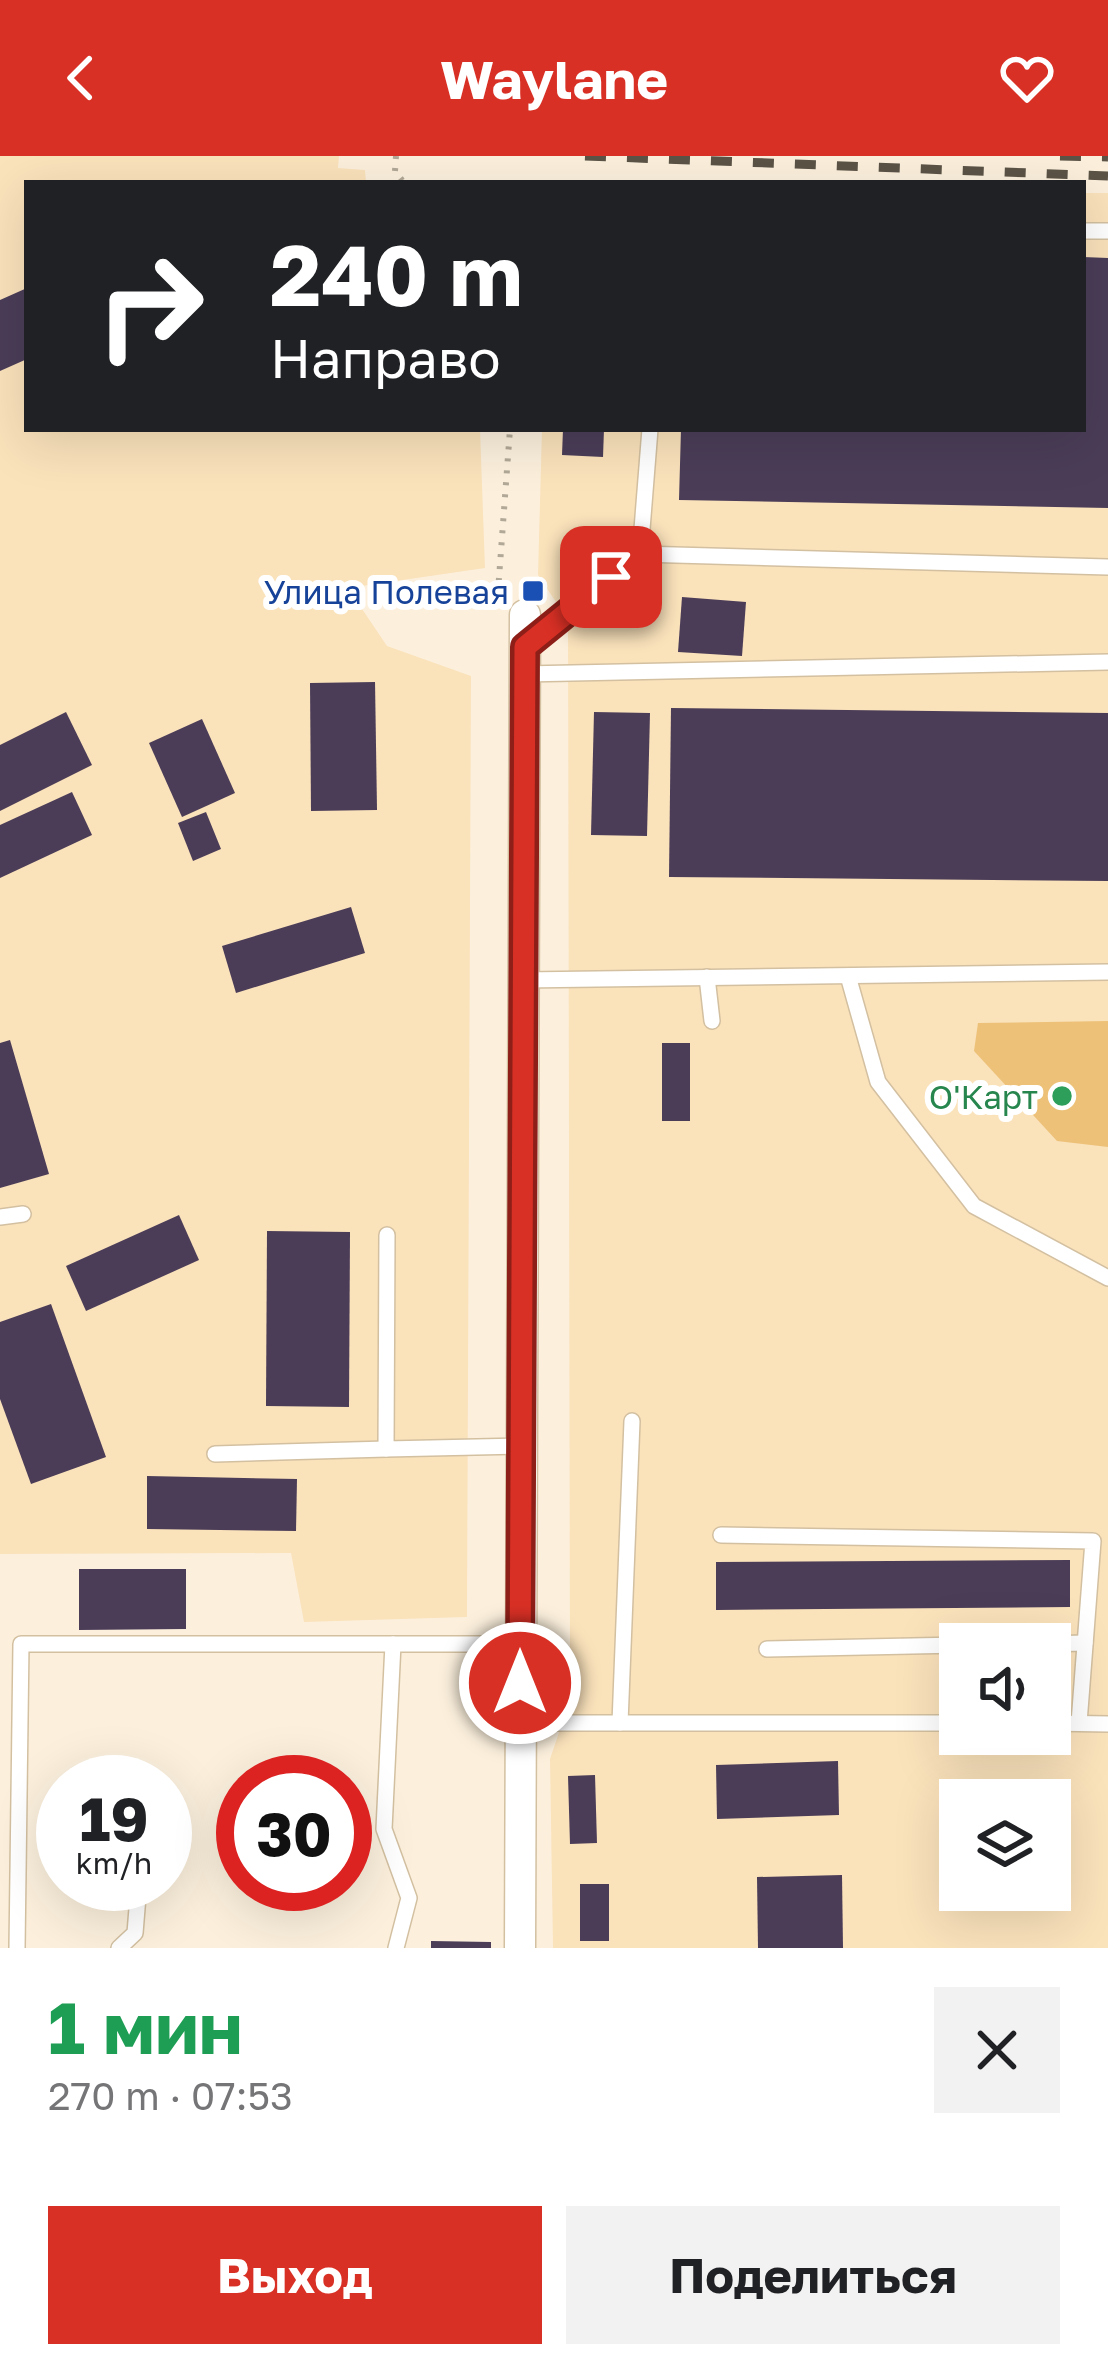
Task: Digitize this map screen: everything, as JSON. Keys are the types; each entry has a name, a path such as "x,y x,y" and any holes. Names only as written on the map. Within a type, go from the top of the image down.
{"street":[{"path":"520,1948 525,615"}],"lane":[{"path":"525,660 640,554 650,432"},
{"path":"640,554 1108,567"},
{"path":"525,660 1108,662"},
{"path":"523,980 1108,972"},
{"path":"848,976 878,1082 974,1206 1108,1278"},
{"path":"707,977 712,1021"},
{"path":"0,1217 23,1214"},
{"path":"386,1449 387,1234"},
{"path":"620,1723 632,1420"},
{"path":"215,1454 521,1446"},
{"path":"721,1535 1093,1541 1079,1724"},
{"path":"1071,1643 1085,1643"},
{"path":"17,1948 20,1644 520,1644"},
{"path":"393,1644 385,1828 409,1898 396,1948"},
{"path":"767,1649 939,1646"},
{"path":"520,1723 939,1724"},
{"path":"1071,1724 1108,1724"},
{"path":"119,1948 135,1933 137,1911"}],"path":[{"path":"510,432 496,608 525,615"}],"shaded area":[{"path":"0,156 339,156 338,168 365,170 366,180 24,180 24,432 480,432 485,568 348,588 387,646 471,676 467,1617 304,1622 291,1553 0,1554"},
{"path":"1086,193 1108,193 1108,1948 553,1948 550,1759 570,1700 568,620 538,575 542,432 1086,432"},
{"name":"О'Карт","path":"1108,1021 1108,1147 1057,1141 974,1051 978,1023"}],"building":[{"path":"1086,257 1108,258 1108,508 679,500 681,432 1086,432"},
{"path":"24,289 24,360 0,371 0,300"},
{"path":"563,432 604,432 603,457 562,455"},
{"path":"682,597 746,602 742,656 678,652"},
{"path":"375,682 377,810 311,811 310,683"},
{"path":"671,708 1108,713 1108,881 669,877"},
{"path":"66,712 92,765 0,811 0,745"},
{"path":"594,712 650,713 647,836 591,835"},
{"path":"202,719 235,793 182,817 149,743"},
{"path":"72,792 92,835 0,878 0,825"},
{"path":"206,812 221,849 193,861 178,823"},
{"path":"351,907 365,953 236,993 222,946"},
{"path":"10,1040 49,1174 0,1188 0,1043"},
{"path":"662,1043 690,1043 690,1121 662,1121"},
{"path":"179,1215 199,1260 86,1311 66,1266"},
{"path":"267,1231 350,1232 349,1407 266,1406"},
{"path":"51,1304 106,1457 31,1484 0,1399 0,1322"},
{"path":"147,1476 297,1479 296,1531 147,1529"},
{"path":"1070,1560 1070,1607 716,1610 716,1562"},
{"path":"79,1569 186,1569 186,1629 79,1630"},
{"path":"838,1761 839,1815 717,1819 716,1765"},
{"path":"595,1775 597,1843 570,1844 568,1776"},
{"path":"842,1875 843,1948 758,1948 757,1877"},
{"path":"580,1884 609,1884 609,1941 580,1941"},
{"path":"431,1941 491,1942 491,1948 431,1948"}],"railway":[{"path":"585,156 1108,176"},
{"path":"1060,156 1108,157"}],"place":[{"name":"Улица Полевая","path":"533,591"},
{"name":"О'Карт","path":"1062,1096"}],"route":[{"path":"520,1683 525,647 611,577"}]}
